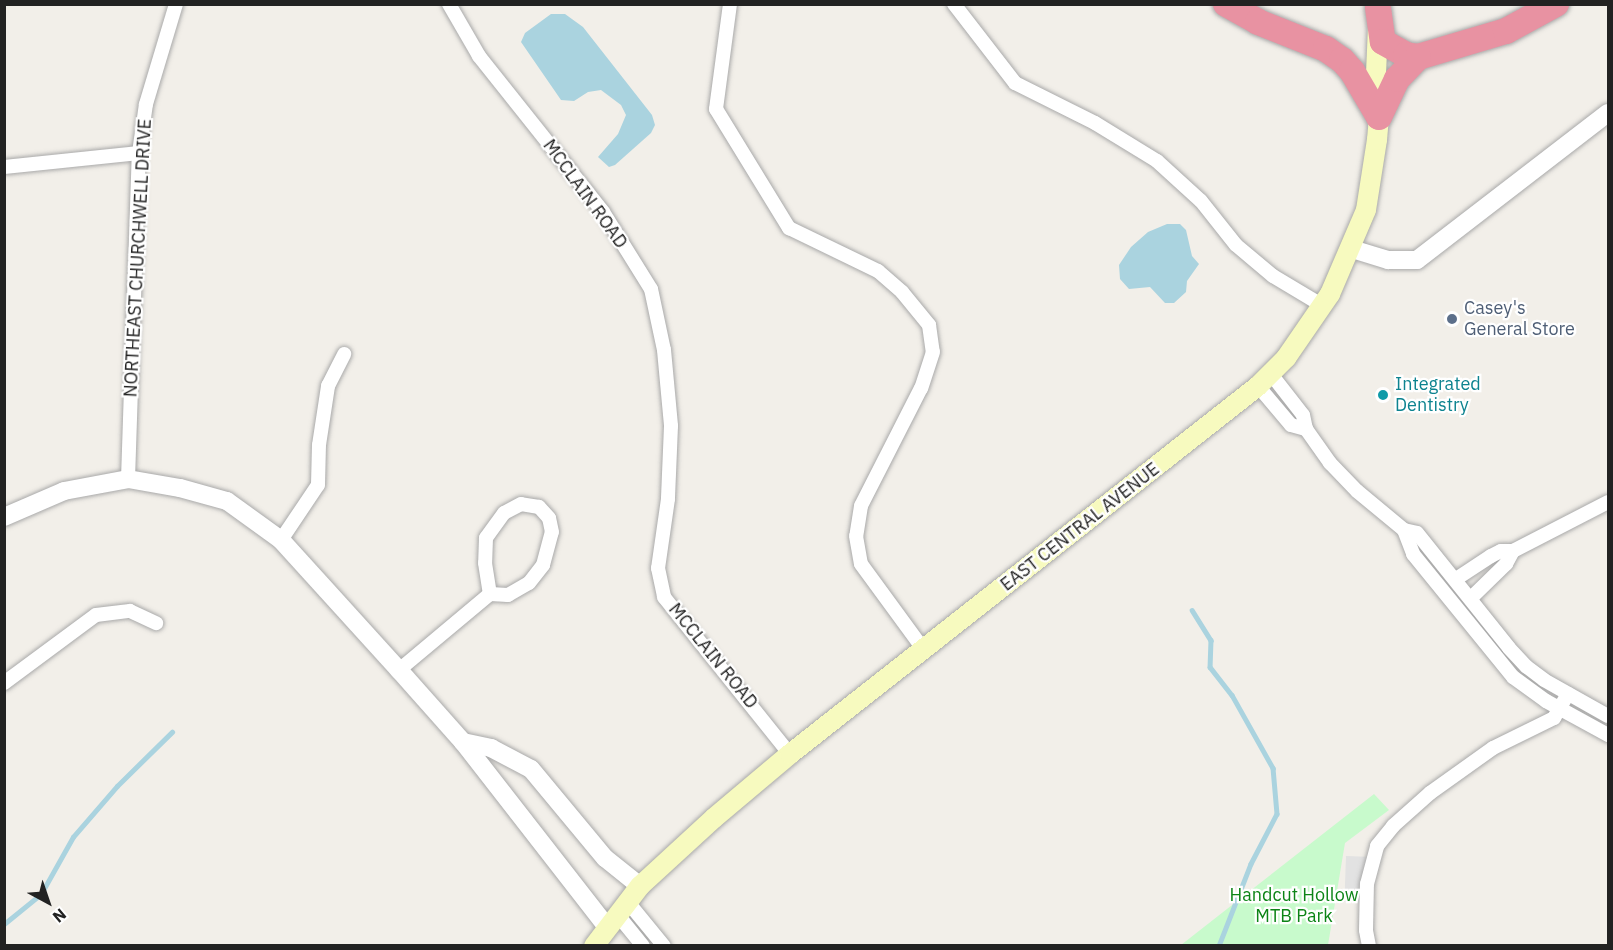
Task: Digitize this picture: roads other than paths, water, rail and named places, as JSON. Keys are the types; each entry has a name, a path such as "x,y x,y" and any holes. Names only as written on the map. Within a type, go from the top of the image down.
{"highway":[{"path":"1226,4 1258,22 1326,49 1342,60 1352,71 1379,117"},
{"path":"1379,6 1383,42 1406,55 1418,57 1506,31 1556,4"},
{"path":"1379,117 1397,79 1418,57"}],"main road":[{"name":"EAST CENTRAL AVENUE","path":"594,945 623,907 667,860 790,754 1264,380 1323,306 1352,249 1366,210 1379,117 1376,98 1379,6"}],"street":[{"name":"NORTHEAST CHURCHWELL DRIVE","path":"128,479 139,153 146,104 176,4"},
{"name":"MCCLAIN ROAD","path":"449,4 479,56 603,212 651,289 664,350 671,426 668,499 658,568 664,597 790,754"},
{"path":"730,4 716,109 789,228 878,271 902,292 929,325 933,352 921,388 861,506 856,536 861,564 924,650"},
{"path":"954,4 1015,83 1104,128 1157,161 1201,201 1236,245 1273,276 1323,306"},
{"path":"1352,249 1388,260 1417,260 1608,113"},
{"path":"4,167 139,153"},
{"path":"281,540 318,485 319,446 328,386 344,354"},
{"path":"1264,380 1291,425 1306,429 1330,463 1357,491 1404,530 1416,533 1527,667 1568,694 1608,716"},
{"path":"4,517 64,491 128,479 180,488 227,501 281,540 463,742 623,907 664,945"},
{"path":"1455,579 1491,556 1501,551 1513,551 1608,502"},
{"path":"399,669 490,594 508,595 529,583 543,565 552,532 549,518 539,507 521,504 504,513 486,538 485,563 490,594"},
{"path":"1404,530 1413,554 1501,664 1528,690 1608,735"},
{"path":"1471,598 1506,564 1513,551"},
{"path":"4,683 96,615 130,611 156,624"},
{"path":"1369,945 1366,930 1367,884 1377,846 1393,826 1456,774 1493,748 1544,725 1554,718 1568,694"},
{"path":"463,742 491,748 531,769 605,858 623,907 643,945"}],"water":[{"path":"551,14 565,14 583,27 652,115 655,125 651,133 615,165 609,167 598,157 618,134 626,115 621,105 601,90 588,92 574,101 561,100 521,42 525,33"},
{"path":"1167,224 1180,224 1186,230 1192,256 1199,264 1187,281 1186,292 1174,303 1165,303 1150,287 1129,289 1120,279 1119,265 1131,247 1148,232"}],"waterway":[{"path":"1192,610 1211,640 1210,667 1232,695 1273,768 1277,814 1251,864 1219,946"},
{"path":"4,924 41,894 73,837 117,786 172,732"}],"place":[{"name":"Casey's General Store","path":"1452,319"},
{"name":"Integrated Dentistry","path":"1383,395"}],"park label":[{"name":"Handcut Hollow MTB Park","path":"1294,906"}]}
